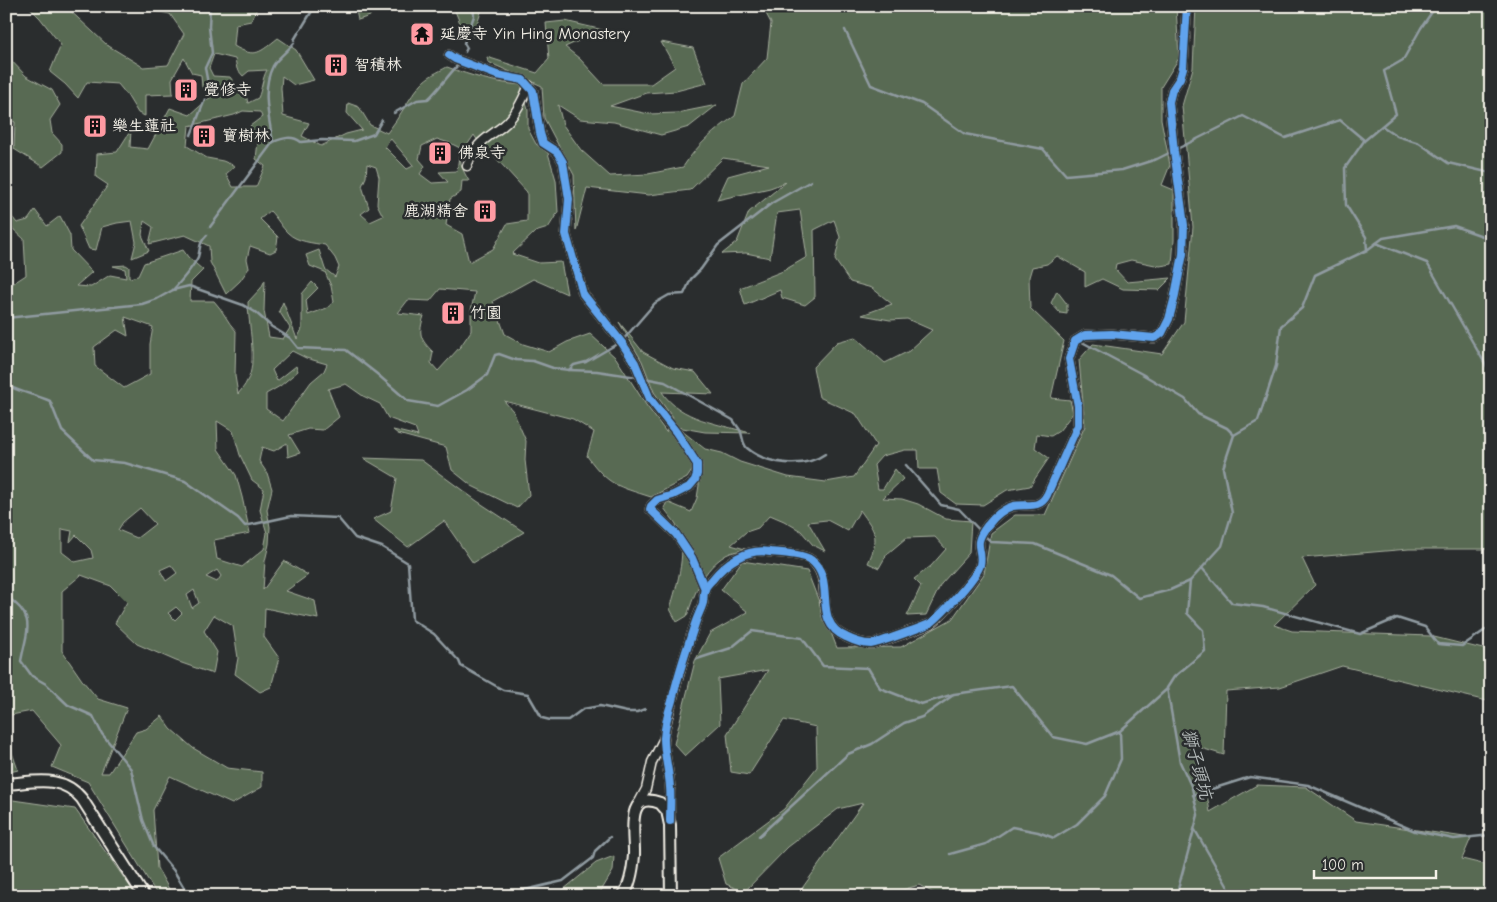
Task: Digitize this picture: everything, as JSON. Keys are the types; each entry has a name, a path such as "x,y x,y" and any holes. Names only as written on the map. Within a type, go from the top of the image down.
{"main road":[{"path":"6,784 56,782 66,784 74,790 82,799 144,896"},
{"path":"624,896 630,878 634,854 633,821 637,807 646,800 656,801 665,807 670,821 671,896"}],"street":[{"path":"670,821 670,788 665,760 664,737 667,718 678,676 703,603 705,589 722,568 732,560 762,550 809,558 820,569 823,576 827,617 833,629 842,636 863,644 879,643 898,634 931,623 956,598 978,571 981,560 978,542 980,535 991,520 999,513 1013,506 1037,505 1044,500 1078,425 1078,406 1069,359 1075,341 1085,334 1112,334 1154,338 1162,333 1169,320 1183,254 1184,225 1169,102 1172,90 1184,68 1187,6"},
{"path":"449,55 497,75 523,80 533,91 543,143 557,152 563,162 569,199 566,234 583,294 622,343 635,363 650,399 676,432 697,464 695,480 689,487 674,495 657,500 650,509 676,534 692,558 705,589"},
{"path":"467,166 474,150 485,138 507,122 524,97 529,85"},
{"path":"637,807 646,789 652,762 664,737"}],"green space":[{"path":"28,6 65,6 107,45 143,67 168,65 184,34 170,14 149,10 150,6 258,6 251,21 236,24 234,46 253,53 267,47 278,38 296,50 314,80 294,85 282,76 283,116 309,123 302,136 321,146 346,134 362,130 347,113 348,103 359,107 370,125 387,133 421,84 430,76 447,67 484,79 521,85 528,110 528,129 536,144 548,153 556,180 558,212 548,228 535,232 512,254 539,263 561,262 567,294 533,279 493,301 505,334 523,344 549,352 567,342 590,334 616,358 666,432 673,418 654,392 642,361 619,322 643,352 673,368 695,372 713,394 662,392 679,409 702,420 750,433 705,432 677,427 705,449 722,453 740,462 788,477 826,482 854,477 876,445 856,414 819,397 813,367 837,342 855,337 885,363 909,351 932,330 907,319 890,320 862,315 892,304 872,288 850,282 835,260 840,237 834,220 814,230 815,297 805,305 782,298 780,290 745,305 740,288 783,271 807,257 800,210 777,213 770,258 746,253 722,254 737,242 749,212 786,182 770,188 717,200 728,176 769,165 723,158 690,190 649,195 587,188 576,231 574,175 544,118 542,86 488,62 487,57 537,73 549,59 546,23 565,21 603,30 565,47 580,59 603,84 651,84 675,67 661,42 693,48 707,83 676,91 646,93 610,106 649,114 677,113 717,105 689,127 661,135 614,122 580,119 558,105 563,125 581,150 610,176 648,174 683,167 707,138 735,116 743,84 767,58 771,23 762,6 1176,6 1179,58 1161,87 1161,119 1170,165 1162,185 1174,190 1172,264 1160,266 1131,260 1116,264 1115,269 1127,282 1171,278 1159,290 1123,289 1102,279 1085,287 1085,272 1057,256 1047,264 1032,267 1029,277 1030,308 1064,341 1051,398 1070,400 1073,413 1059,431 1051,436 1037,434 1035,448 1049,458 1030,486 1007,490 983,505 956,504 941,493 937,469 919,469 918,450 905,450 882,456 874,465 878,489 883,489 895,469 903,479 883,498 902,499 918,504 946,519 971,521 969,553 941,584 926,615 907,616 921,586 914,579 931,566 946,549 935,537 906,538 887,554 879,568 868,563 875,541 873,530 860,510 848,531 827,520 808,522 825,551 813,545 801,531 770,515 758,528 746,532 731,545 745,549 726,555 711,567 697,590 687,616 677,622 670,609 681,566 682,544 676,524 664,508 667,502 691,512 697,498 702,466 693,469 687,478 651,497 614,484 602,474 587,456 594,432 573,419 504,401 513,411 526,441 525,460 529,495 517,508 472,486 452,470 446,447 398,434 393,430 418,436 415,428 388,418 380,404 363,396 346,384 328,389 339,417 323,430 308,429 289,435 300,453 288,457 287,443 274,451 262,447 259,461 267,473 272,489 267,510 270,527 263,590 284,561 308,575 286,591 315,601 318,619 265,608 264,637 279,658 271,687 260,692 235,674 238,658 233,626 214,615 204,631 217,652 213,674 137,644 115,623 127,602 111,586 81,575 62,591 62,651 98,699 127,708 101,773 109,773 136,732 146,729 162,716 171,729 193,748 227,768 262,772 262,787 232,804 170,776 153,810 157,868 173,896 158,896 88,782 52,767 61,745 32,711 6,716 6,288 26,275 24,239 11,227 8,212 17,223 28,220 35,210 47,226 60,216 70,235 71,250 92,272 76,286 91,287 110,275 126,278 125,269 113,266 126,265 129,267 129,278 138,276 144,263 183,250 203,270 191,282 190,301 214,301 236,331 235,376 238,394 246,383 252,364 248,302 261,288 265,280 264,311 269,337 283,339 290,328 279,311 283,302 297,339 302,329 302,294 312,282 318,288 306,300 308,315 327,308 334,302 331,286 325,272 310,266 306,255 319,250 325,269 335,277 339,267 325,245 306,242 292,236 270,211 260,219 278,237 276,250 270,253 250,246 247,259 249,268 240,281 226,294 210,262 209,246 185,235 149,244 153,227 144,221 142,235 149,251 132,258 136,242 132,221 102,227 96,250 89,249 79,226 108,185 96,177 97,154 117,152 131,130 130,147 148,149 170,108 190,115 214,94 202,87 201,75 192,73 184,58 172,79 173,94 145,95 145,116 138,113 118,84 87,82 78,98 50,72 61,45","holes":["214,54 235,59 237,69 243,76 249,71 267,70 258,98 248,103 243,84 237,86 230,77 213,76 209,68","243,111 260,112 262,117 250,126 258,141 256,159 265,166 256,187 233,187 226,174 235,166 223,161 207,158 187,146 189,126","474,135 484,150 495,157 527,192 527,221 507,224 493,249 469,262 462,234 446,225 450,199 461,192 462,181 469,181 462,167 461,157","390,138 413,166 407,169 385,147","437,139 460,148 457,171 439,172 448,182 432,183 420,174 425,166 419,159 422,146","367,164 376,167 379,177 377,204 383,216 370,222 361,214 369,208 362,186 366,177","440,289 475,292 471,310 471,331 460,347 438,371 431,363 433,352 421,336 424,316 398,313 408,300 430,301","125,317 153,327 150,344 150,374 124,388 95,366 94,347 117,330 128,336","292,351 306,358 327,364 324,371 311,382 283,421 266,409 266,394 280,386 298,371 296,366 277,381 272,370","217,421 233,431 240,455 252,480 264,489 260,510 267,533 264,549 242,567 217,559 214,540 250,533 236,475 218,449","140,508 155,524 137,538 118,530 123,522","62,529 72,531 70,542 76,535 91,550 93,558 75,562 62,552","171,565 177,573 166,581 160,570","217,570 221,576 217,582 206,577","194,590 199,603 192,608 187,595","176,607 182,613 175,620 168,613"]},
{"path":"355,6 371,6 370,16 358,20"},
{"path":"453,6 480,6 481,12 473,37 460,23"},
{"path":"1196,6 1491,6 1491,549 1409,549 1302,558 1315,585 1274,625 1292,631 1430,636 1491,651 1491,702 1342,666 1280,687 1226,691 1224,755 1191,745 1205,783 1210,812 1257,785 1306,787 1356,821 1471,838 1462,859 1491,866 1491,896 939,896 919,885 883,896 816,896 798,894 863,803 838,809 788,847 744,892 726,884 718,858 784,809 817,767 816,727 784,720 749,775 731,772 727,734 768,670 718,679 720,724 685,756 674,744 695,661 710,633 748,612 721,590 742,561 807,571 837,648 901,647 952,619 984,574 991,533 1015,515 1045,515 1085,426 1079,360 1093,344 1162,354 1184,322 1193,227 1182,106 1193,68"},
{"path":"6,55 26,76 52,90 60,105 50,120 52,133 62,144 62,152 43,167 14,149 15,122 6,119"},
{"path":"1057,291 1067,304 1067,314 1060,313 1051,303"},
{"path":"363,458 421,460 477,501 524,532 473,563 444,521 408,547 373,519 391,511 397,478"},
{"path":"6,735 18,770 6,773"},
{"path":"6,799 75,809 137,896 6,896"},
{"path":"614,856 613,871 598,896 549,896 558,894 596,863"}],"waterway":[{"path":"191,135 209,89 205,68 212,53 209,27 210,6"},
{"path":"301,29 315,6"},
{"path":"465,52 467,48 464,43 474,16 473,6"},
{"name":"獅子頭坑","path":"1175,896 1198,815 1192,788 1180,762 1167,688 1174,677 1205,651 1203,630 1187,613 1190,581 1222,546 1232,513 1223,468 1234,435 1258,421 1276,366 1281,326 1302,308 1315,275 1367,250 1366,237 1346,205 1345,168 1364,141 1396,114 1384,71 1403,60 1436,6"},
{"path":"294,40 300,30"},
{"path":"845,30 871,85 922,104 965,134 1043,149 1066,175 1122,170 1157,159 1243,116 1285,138 1340,120 1364,140"},
{"path":"210,227 273,142 267,104 267,84 273,66 294,43"},
{"path":"394,113 417,100 428,99 459,64"},
{"path":"273,142 287,138 294,138 301,142 322,140 354,141 374,134 382,120"},
{"path":"1382,126 1397,136 1419,143 1448,163 1491,173"},
{"path":"6,318 142,304 157,299 173,290 189,286 243,305 290,338 298,348 346,350 408,401 438,406 467,390 487,375 495,355 499,354 516,360 533,361 553,368 569,370 574,365 586,362 622,341 655,303 669,295 684,294 691,279 701,269 718,245 772,203 811,181"},
{"path":"1367,250 1383,238 1454,226 1491,239"},
{"path":"173,290 196,261 201,243 207,235"},
{"path":"1376,243 1427,263 1491,374"},
{"path":"1082,342 1185,399 1198,414 1227,428 1234,435"},
{"path":"569,370 597,371 665,382 733,420 740,430 747,448 765,458 786,463 796,463 807,462 825,454"},
{"path":"6,373 11,387 50,401 62,431 93,460 125,463 185,481 238,518 245,526 291,516 338,518 355,538 382,547 408,563 412,620 434,634 459,661 461,666 503,690 528,694 542,718 568,720 583,709 600,706 627,712 637,712 645,709"},
{"path":"6,394 11,387"},
{"path":"906,465 941,505 959,509 991,542 1035,544 1111,575 1139,598 1170,590 1190,581"},
{"path":"1202,568 1232,603 1263,607 1360,634 1397,618 1425,627 1438,644 1462,646 1491,626"},
{"path":"6,596 16,604 26,617 27,632 21,661 32,676 46,684 68,705 93,716 102,734 131,769 143,820 154,847 174,871 189,896"},
{"path":"697,659 731,648 752,631 802,638 823,666 868,668 880,688 921,704 954,694 1012,686 1053,737 1087,744 1120,731 1167,689"},
{"path":"759,836 848,754 872,744 904,723 922,717 952,696"},
{"path":"950,854 986,844 1012,827 1038,832 1054,838 1077,824 1105,796 1121,759 1120,732"},
{"path":"1193,795 1250,777 1308,785 1415,831 1454,839 1491,835"},
{"path":"1195,830 1233,896"},
{"path":"513,896 525,890 563,881 593,858 595,851 610,837"}],"cycle path":[{"path":"670,821 670,787 664,744 666,724 683,661 703,603 704,591 707,585 724,567 745,554 761,551 792,554 808,558 819,569 823,579 826,611 829,621 835,630 858,642 871,644 931,623 973,578 980,565 980,539 982,533 992,520 1009,507 1040,503 1047,495 1078,425 1078,406 1069,359 1075,341 1085,335 1112,334 1154,338 1162,333 1169,319 1183,254 1184,225 1169,102 1172,90 1180,78 1183,68 1187,6"},
{"path":"449,55 497,75 523,80 533,91 543,143 557,152 563,162 569,199 566,234 583,294 622,343 635,363 650,399 676,432 697,464 695,480 689,487 657,500 650,509 676,534 692,558 705,589"}],"place":[{"name":"延慶寺 Yin Hing Monastery","path":"422,34"},
{"name":"智積林","path":"336,65"},
{"name":"覺修寺","path":"186,90"},
{"name":"樂生蓮社","path":"95,126"},
{"name":"寶樹林","path":"204,136"},
{"name":"佛泉寺","path":"440,153"},
{"name":"鹿湖精舍","path":"485,211"},
{"name":"竹園","path":"453,313"}]}
